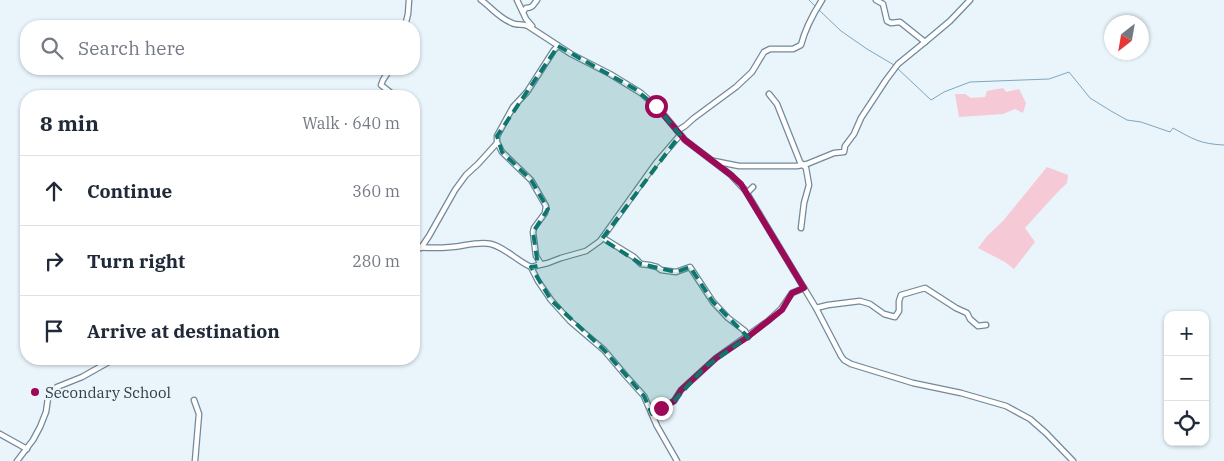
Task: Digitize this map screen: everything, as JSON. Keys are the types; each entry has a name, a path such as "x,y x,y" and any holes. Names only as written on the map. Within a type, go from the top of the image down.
{"street":[{"path":"406,20 409,0"},
{"path":"481,0 495,13 511,23 516,25 522,23 534,29 558,46 635,89 656,106 680,135 737,180 747,193 816,308 841,356 847,362 913,383 961,393 1006,406 1030,419 1073,461"},
{"path":"517,0 526,19 534,29"},
{"path":"523,12 526,8 533,6 537,0"},
{"path":"677,131 736,87 752,72 764,52 770,49 793,49 801,45 806,28 822,0"},
{"path":"876,0 882,4 887,21 892,23 900,22 925,42"},
{"path":"713,161 739,166 804,165 834,153 844,152 869,104 898,64 950,21 970,0"},
{"path":"541,264 536,256 533,232 545,213 546,206 531,180 502,152 497,143 497,136 513,107 527,92 558,46"},
{"path":"386,75 382,85 388,90"},
{"path":"769,94 777,104 800,162 807,170 809,185 804,203 802,228"},
{"path":"531,267 586,251 594,246 603,238 656,163 680,135"},
{"path":"421,248 455,190 466,175 497,143"},
{"path":"747,193 753,187"},
{"path":"603,238 641,264 657,267 660,270 676,272 690,267 713,302 728,318 745,331 748,337"},
{"path":"421,248 452,247 480,243 490,244 531,267 538,282 551,300 570,321 604,350 644,396 657,426 677,461"},
{"path":"652,414 674,401 681,390 706,367 782,310 792,293 804,288"},
{"path":"816,308 860,301 870,304 884,314 895,317 899,311 901,295 924,288 967,313 970,319 978,326 986,325"},
{"path":"17,461 27,449 40,427 51,392 57,387 82,377 103,365"},
{"path":"194,400 199,414 195,461"},
{"path":"0,434 27,449"}],"highlighted area":[{"path":"558,46 635,89 659,109 680,135 602,239 641,264 676,272 690,267 713,302 748,337 705,367 674,401 652,414 644,396 604,350 551,300 531,267 538,266 533,232 548,209 531,180 502,152 497,136"}],"shaded area":[{"path":"1003,88 1006,92 1019,89 1026,103 1023,113 1015,109 1003,114 959,117 955,94 965,94 971,98 985,97 987,91"},
{"path":"1047,167 1068,175 1067,183 1025,228 1035,242 1014,269 1005,262 978,248 987,236 1003,221"}],"waterway":[{"path":"809,0 816,7"},
{"path":"819,10 841,31 894,65"},
{"path":"897,68 931,100 944,92 970,82 1049,79 1069,72 1090,98 1127,120 1141,122 1170,132 1173,128 1197,140 1224,145"}],"place":[{"name":"Secondary School","path":"35,392"}],"route":[{"path":"656,106 685,140 741,184 804,288 792,293 782,310 749,336 716,358 681,390 674,401 661,408"}]}
